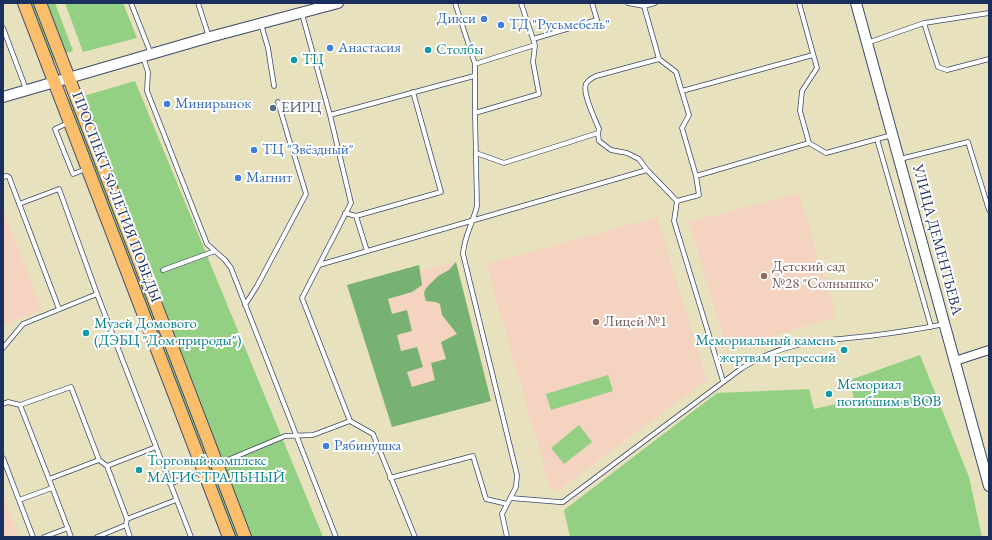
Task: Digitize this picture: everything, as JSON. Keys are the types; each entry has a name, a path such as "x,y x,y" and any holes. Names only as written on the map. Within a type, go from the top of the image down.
{"main road":[{"name":"ПРОСПЕКТ 50-ЛЕТИЯ ПОБЕДЫ","path":"24,3 71,122 229,537"},
{"name":"ПРОСПЕКТ 50-ЛЕТИЯ ПОБЕДЫ","path":"40,3 244,537"}],"street":[{"path":"3,97 210,37 338,3"},
{"name":"УЛИЦА ДЕМЕНТЬЕВА","path":"856,3 956,361 989,486"},
{"path":"956,361 989,350"}],"lane":[{"path":"131,3 147,56 147,91 207,244 216,251 231,268 336,537"},
{"path":"198,3 210,37"},
{"path":"455,3 475,64 474,114 477,206 474,220 467,233 463,254 517,475 516,488 502,514 507,537"},
{"path":"474,114 538,94 533,62 535,45 521,3"},
{"path":"533,39 597,20 592,3"},
{"path":"628,3 644,6 655,3"},
{"path":"799,3 817,68 802,91 800,111 809,143 826,153 893,135"},
{"path":"644,6 659,59 676,72 689,115 682,128 696,176 699,195 677,201"},
{"path":"302,13 330,115 351,203 302,298 350,421 373,434 415,537"},
{"path":"867,43 924,23 989,13"},
{"path":"924,23 938,67 947,70 989,59"},
{"path":"261,24 268,48 274,86"},
{"path":"3,28 26,90"},
{"path":"475,64 535,45"},
{"path":"682,90 814,55"},
{"path":"659,59 596,76 588,81 585,86 587,97 599,128 599,142 611,150 627,153 639,159 647,170 677,201"},
{"path":"330,115 474,76"},
{"path":"345,213 356,216 441,192 413,92"},
{"path":"278,102 291,146"},
{"path":"71,122 55,129 73,174 88,168"},
{"path":"476,153 504,163 598,133"},
{"path":"877,139 931,327"},
{"path":"899,159 968,142 989,210"},
{"path":"696,176 809,143"},
{"path":"245,305 257,286 306,194 293,151"},
{"path":"319,265 647,170"},
{"path":"3,177 9,177 59,309"},
{"path":"19,204 59,189 97,294 191,537"},
{"path":"677,201 674,221 723,381"},
{"path":"356,216 367,251"},
{"path":"163,270 216,251"},
{"path":"3,348 23,324 97,294"},
{"path":"511,498 563,502 723,381 756,359 768,353 824,340 907,332 945,324"},
{"path":"3,404 8,402 20,405 71,386 99,460 107,466 127,519 126,525 130,537"},
{"path":"20,405 71,537"},
{"path":"217,464 285,436 313,435 350,421"},
{"path":"107,466 156,448"},
{"path":"390,478 473,456 486,499 507,504"},
{"path":"3,458 33,537"},
{"path":"49,479 99,460"},
{"path":"170,484 203,470"},
{"path":"19,500 52,488"},
{"path":"127,519 176,500"},
{"path":"97,537 126,525"},
{"path":"44,537 68,528"}],"shaded area":[{"name":"Детский сад №28 \"Солнышко\"","path":"799,193 836,317 727,350 689,222"},
{"path":"3,209 42,310 3,325"},
{"name":"Лицей №1","path":"657,217 707,380 557,491 551,490 486,264"},
{"path":"456,262 491,401 392,427 347,285 419,265 421,271"},
{"path":"3,495 19,537 3,537"}],"green space":[{"path":"29,3 34,3 56,59 52,61"},
{"path":"47,3 55,3 73,51 66,53"},
{"path":"65,3 123,3 137,38 83,52"},
{"path":"135,81 323,537 249,537 80,97"},
{"path":"71,98 239,537 234,537 67,100"},
{"path":"456,262 491,401 392,427 347,285 419,265 422,285 412,292 388,299 392,314 407,310 412,331 397,335 401,351 417,347 423,367 407,372 412,387 435,380 431,363 446,359 441,342 457,334 442,315 440,304 426,301 424,293 426,288 438,276 449,270"},
{"path":"920,355 969,477 982,537 570,537 564,510 717,393 809,389 814,409 854,400 850,380"},
{"path":"608,375 613,391 551,410 546,394"},
{"path":"579,425 592,442 564,464 551,448"}],"place":[{"name":"Дикси","path":"484,19"},
{"name":"ТД \"Русьмебель\"","path":"501,25"},
{"name":"Анастасия","path":"330,48"},
{"name":"Столбы","path":"428,50"},
{"name":"ТЦ","path":"294,60"},
{"name":"Минирынок","path":"167,104"},
{"name":"ЕИРЦ","path":"273,108"},
{"name":"ТЦ \"Звёздный\"","path":"254,150"},
{"name":"Магнит","path":"238,178"},
{"name":"Детский сад №28 \"Солнышко\"","path":"764,276"},
{"name":"Лицей №1","path":"596,322"},
{"name":"Музей Домового (ДЭБЦ \"Дом природы\")","path":"86,333"},
{"name":"Мемориальный камень жертвам репрессий","path":"844,350"},
{"name":"Мемориал погибшим в ВОВ","path":"829,394"},
{"name":"Рябинушка","path":"326,446"},
{"name":"Торговый комплекс МАГИСТРАЛЬНЫЙ","path":"139,470"}]}
